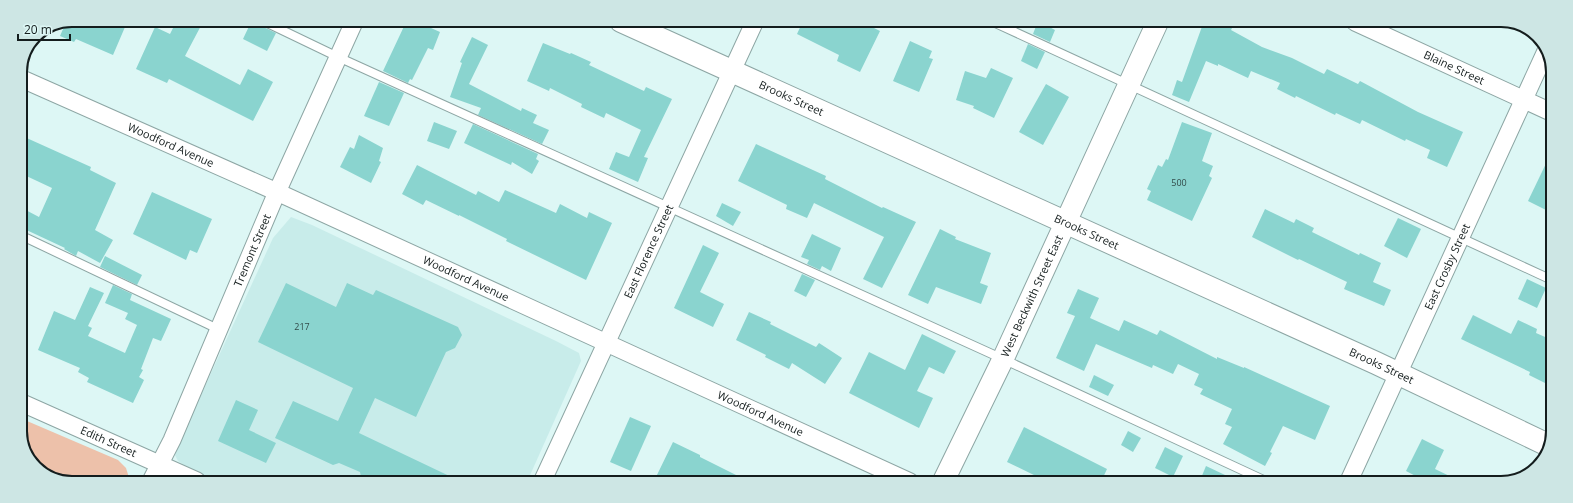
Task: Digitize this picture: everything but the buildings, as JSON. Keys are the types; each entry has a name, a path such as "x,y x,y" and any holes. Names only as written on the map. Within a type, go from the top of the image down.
{"highway":[{"name":"Brooks Street","path":"634,27 1067,222 1399,374 1544,443"}],"street":[{"name":"Tremont Street","path":"154,476 161,464 277,192 352,27"},
{"name":"East Florence Street","path":"547,476 605,343 752,27"},
{"name":"West Beckwith Street East","path":"946,476 1067,222 1155,27"},
{"name":"Blaine Street","path":"1366,27 1546,110"},
{"name":"East Crosby Street","path":"1351,476 1543,57"},
{"name":"Woodford Avenue","path":"27,81 277,192 897,476"},
{"name":"Edith Street","path":"27,405 186,476"}],"lane":[{"path":"276,27 338,57 1002,359 1255,476"},
{"path":"1004,27 1460,239 1546,277"},
{"path":"27,238 218,329"}],"shaded area":[{"path":"291,217 312,225 579,353 581,361 530,476 206,476 188,468 178,461 175,455 178,445 273,238"},
{"path":"27,421 118,460 126,468 128,476 66,476 52,471 42,465 30,448 27,434"}]}
